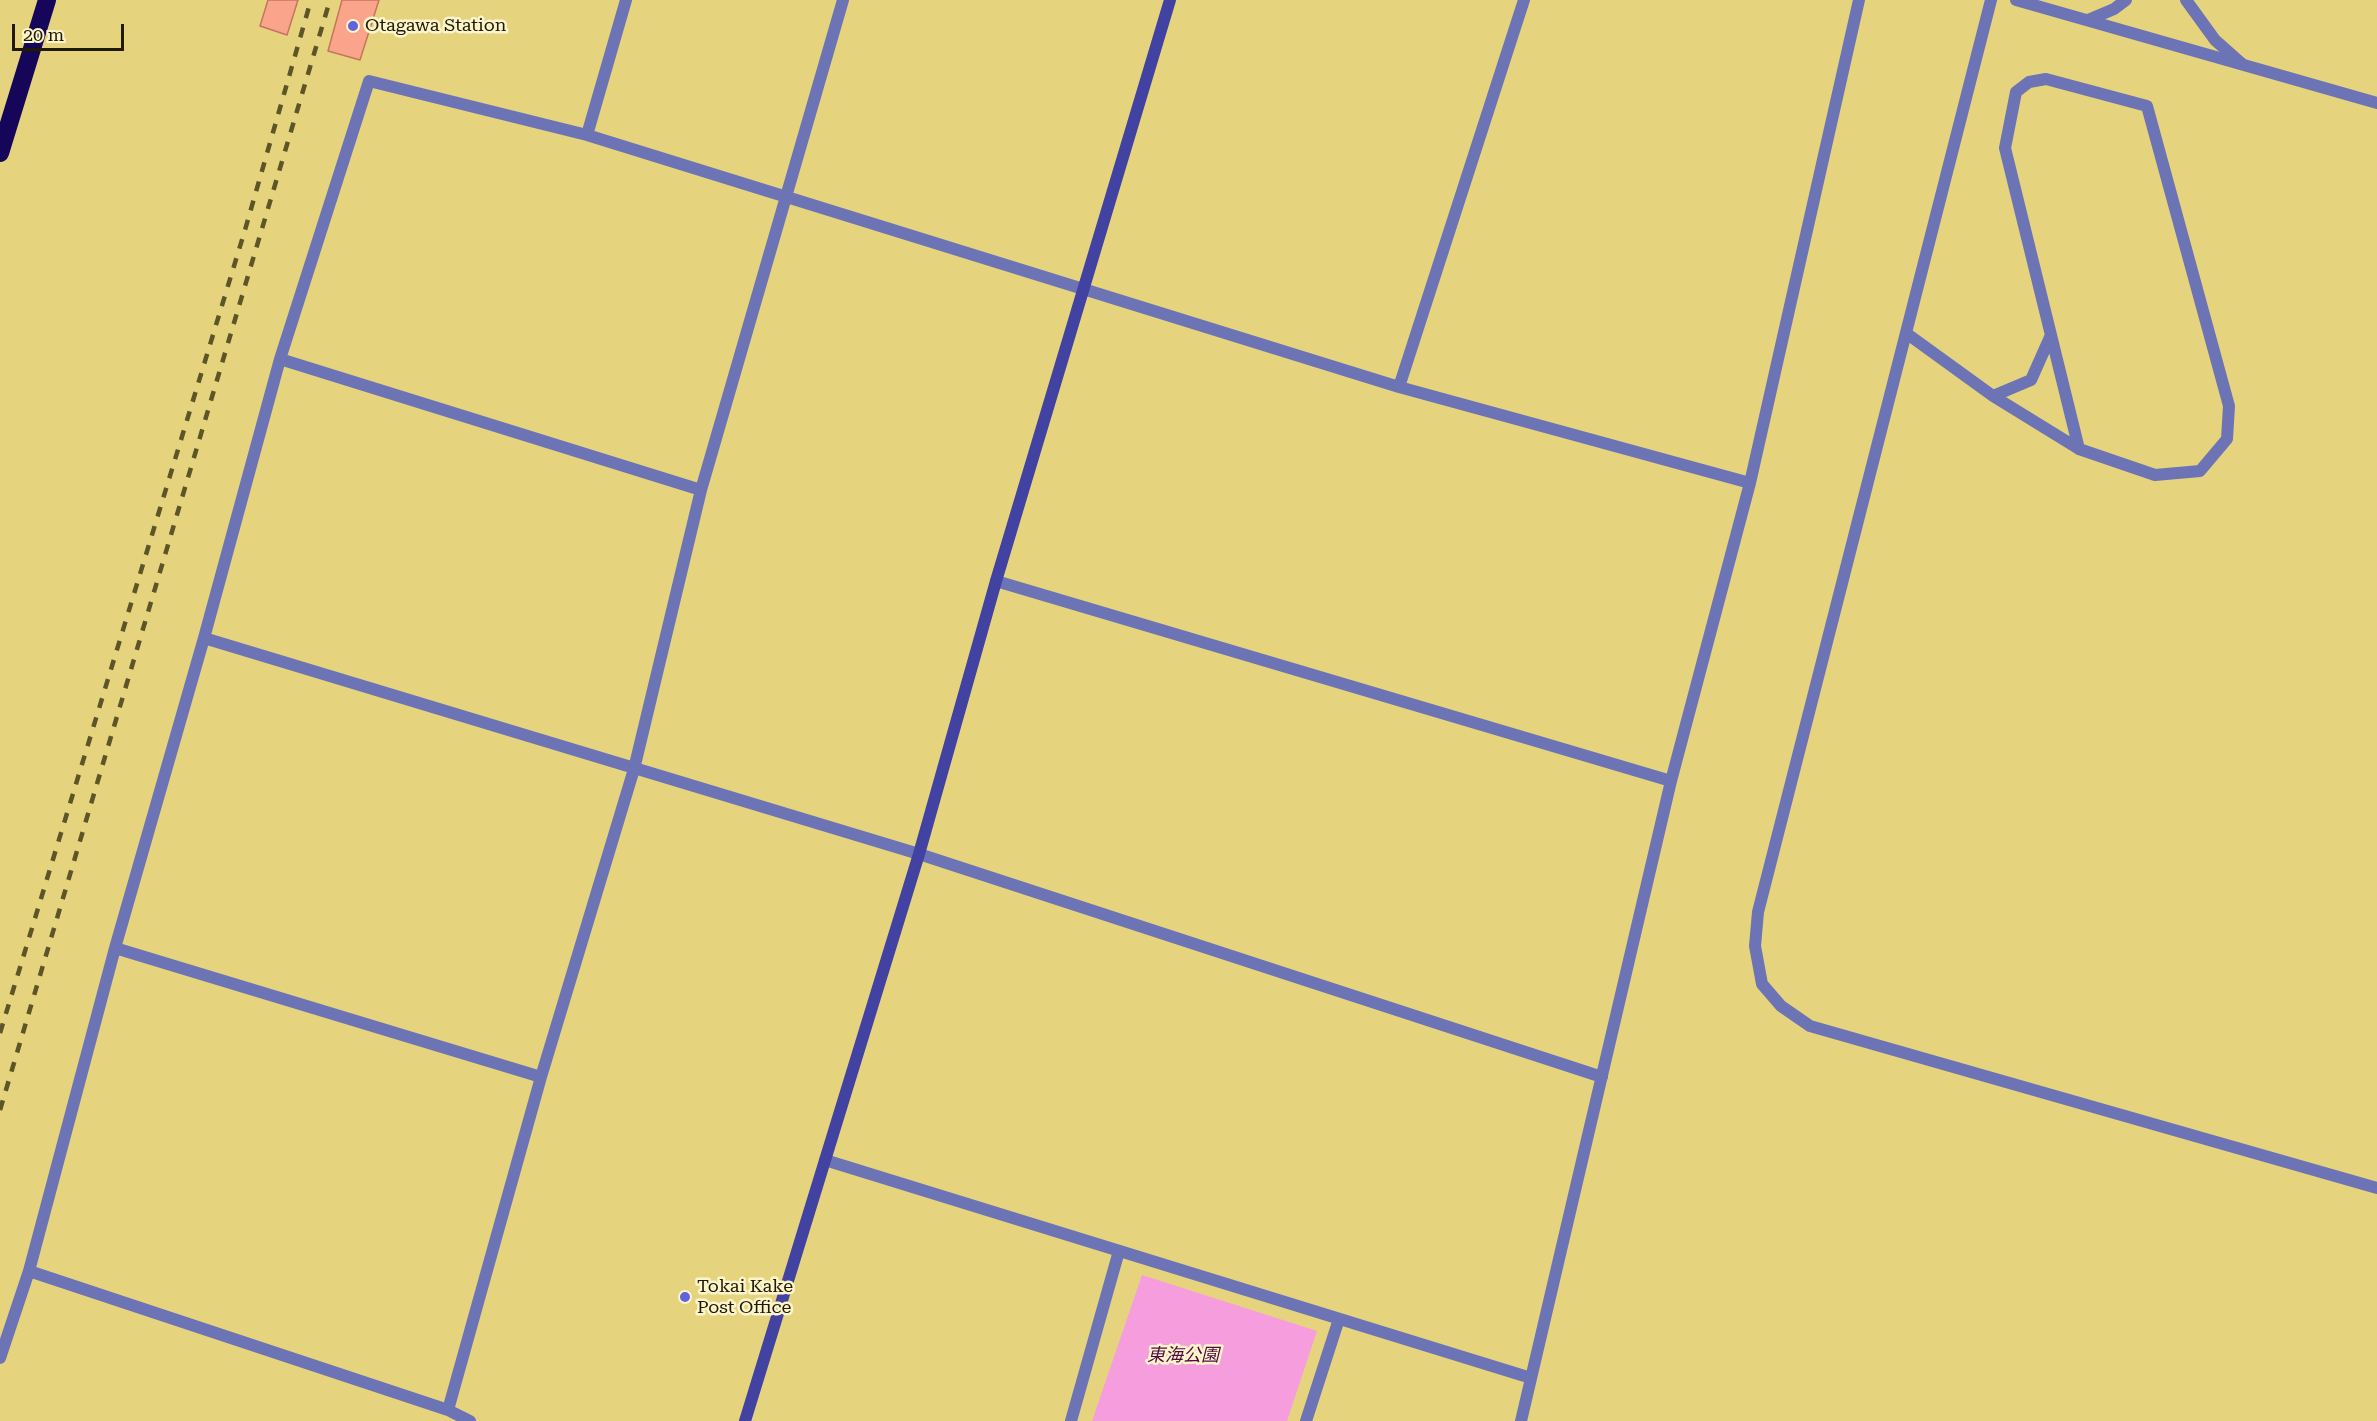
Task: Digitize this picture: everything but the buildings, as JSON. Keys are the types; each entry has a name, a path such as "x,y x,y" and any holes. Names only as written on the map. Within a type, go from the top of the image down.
{"highway":[{"path":"0,153 47,0"}],"street":[{"path":"587,135 627,0"},
{"path":"448,1410 541,1077 634,769 701,490 843,0"},
{"path":"746,1421 919,854 996,581 1170,0"},
{"path":"1399,387 1524,0"},
{"path":"1521,1421 1671,781 1750,483 1859,0"},
{"path":"1991,0 1758,912 1755,946 1762,984 1781,1006 1810,1026 2377,1188"},
{"path":"2016,0 2377,103"},
{"path":"2088,20 2114,9 2126,0"},
{"path":"2186,0 2215,40 2242,64"},
{"path":"1906,333 1993,396 2079,449 2155,476 2200,471 2227,439 2229,406 2147,106 2046,79 2030,82 2016,92 2005,148 2079,449"},
{"path":"0,1358 29,1271 115,948 204,638 280,359 369,81 587,135 1399,387 1750,483"},
{"path":"1993,396 2031,380 2051,335"},
{"path":"280,359 701,490"},
{"path":"996,581 1671,781"},
{"path":"204,638 919,854 1602,1077"},
{"path":"115,948 541,1077"},
{"path":"825,1160 1531,1378"},
{"path":"1071,1421 1119,1251"},
{"path":"29,1271 448,1410 470,1421"},
{"path":"1306,1421 1340,1319"}],"green space":[{"name":"東海公園","path":"1142,1275 1317,1331 1287,1421 1092,1421"}],"railway":[{"path":"0,1033 245,230 311,0"},
{"path":"0,1110 330,0"}],"place":[{"name":"Otagawa Station","path":"353,26"},
{"name":"Tokai Kake Post Office","path":"685,1297"}]}
